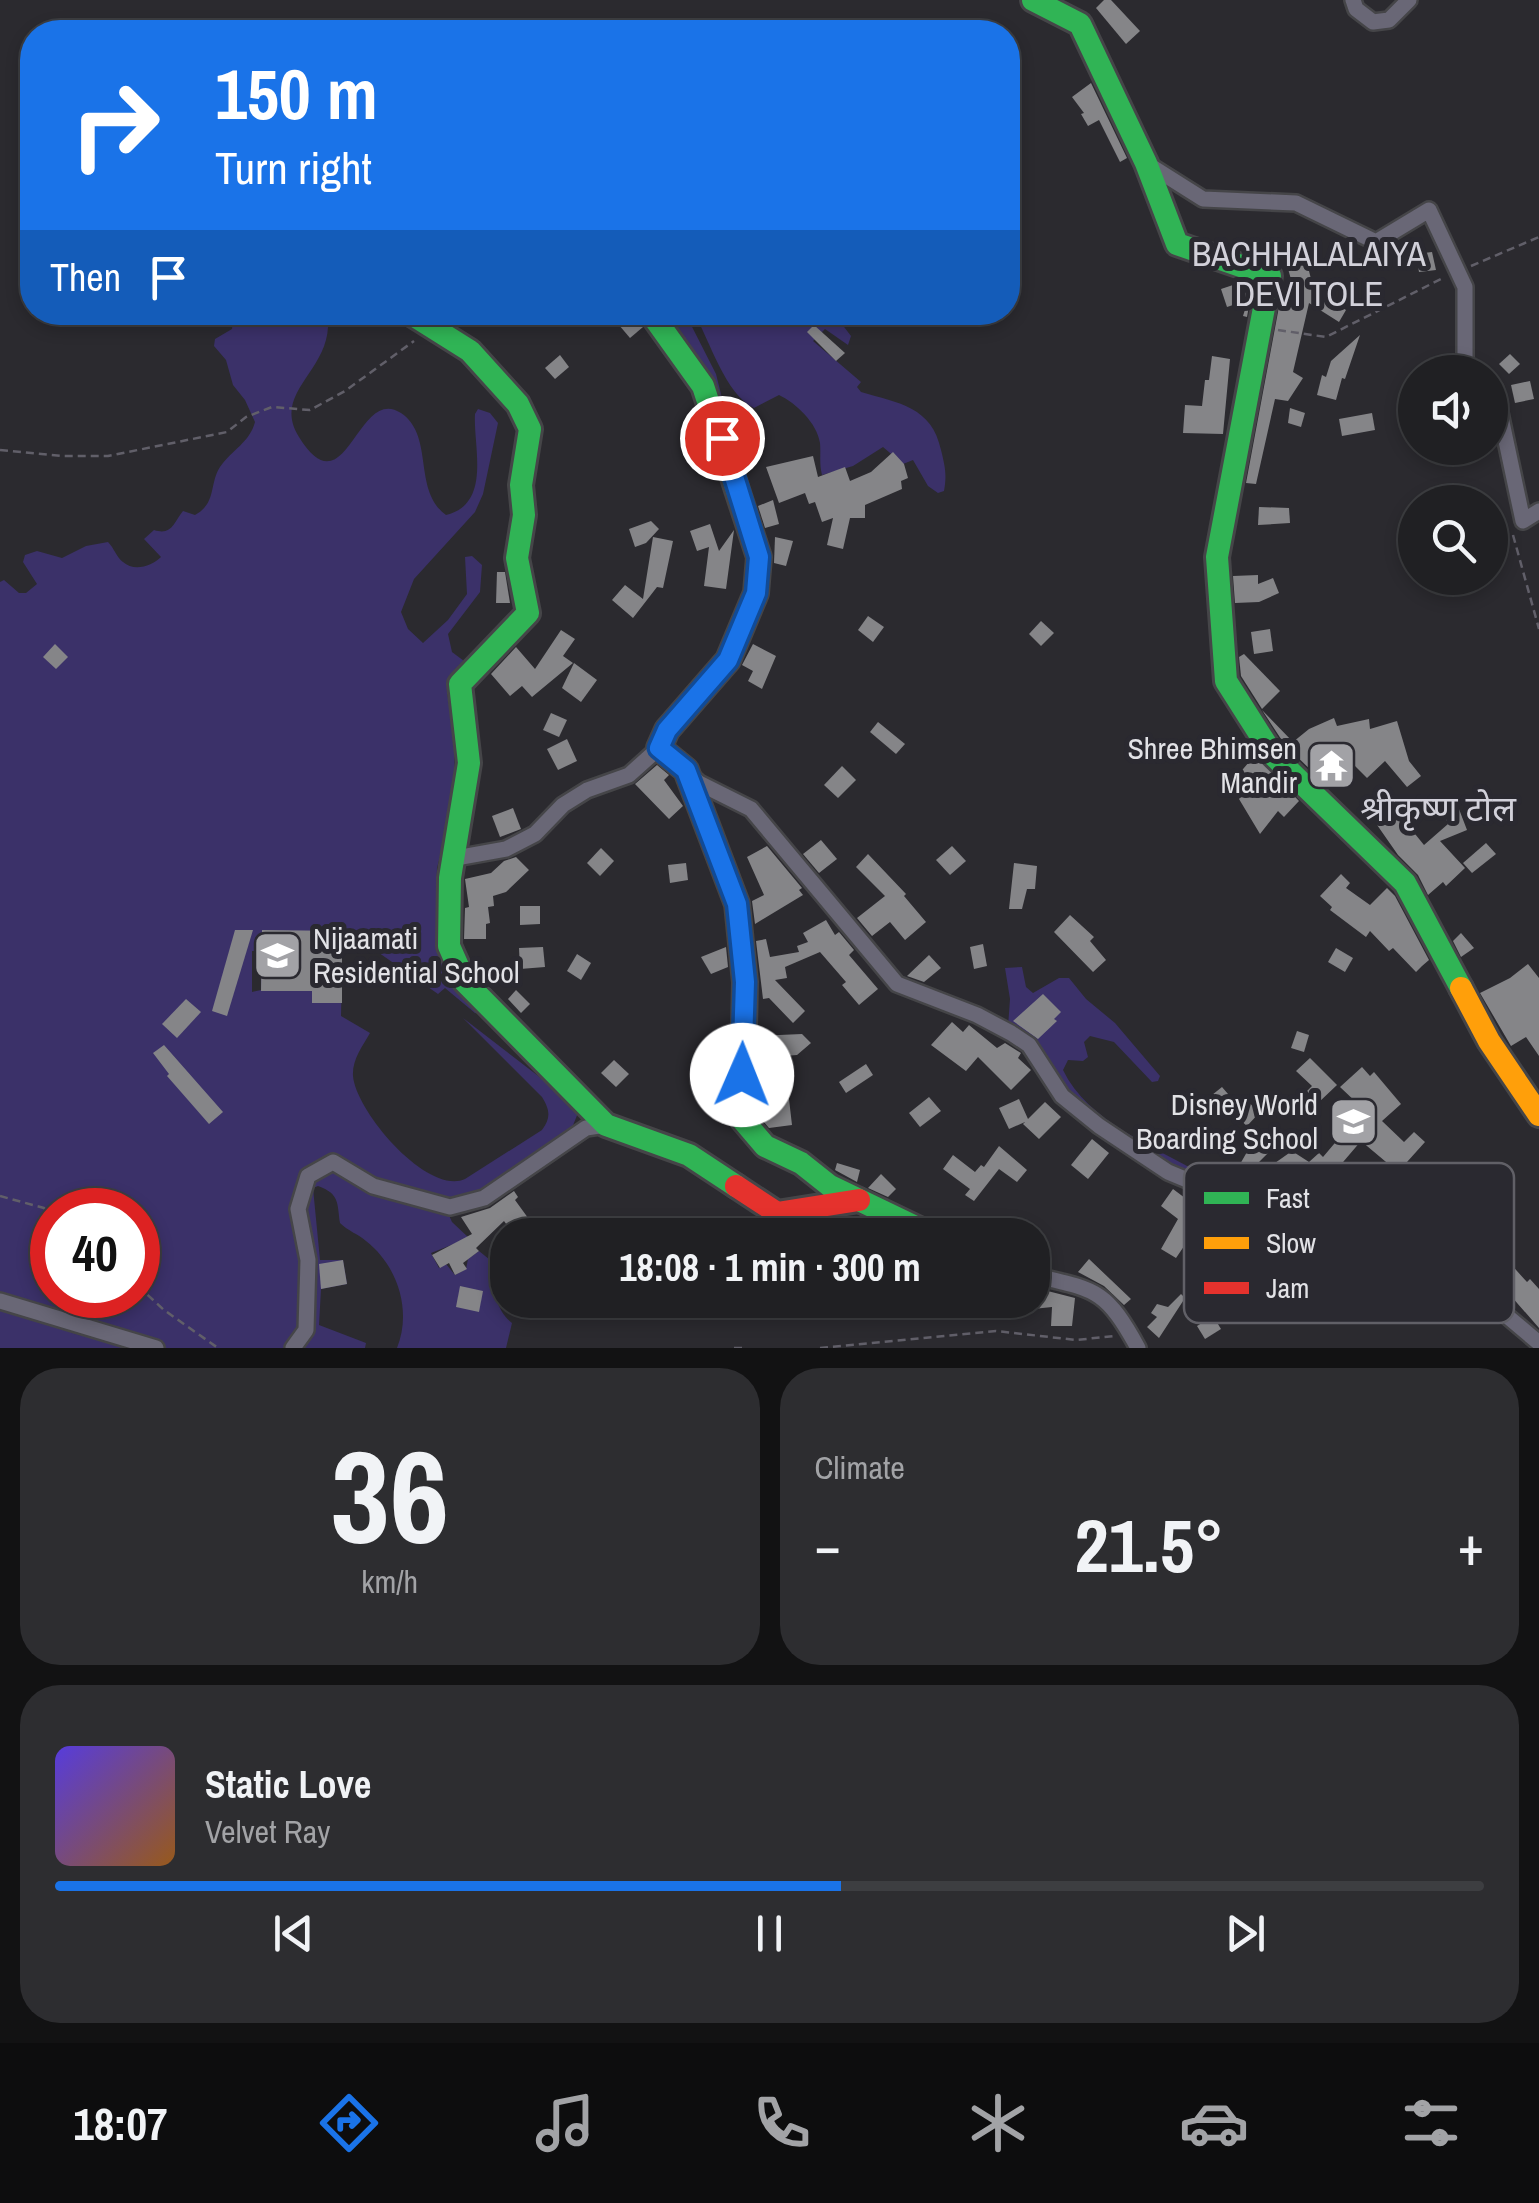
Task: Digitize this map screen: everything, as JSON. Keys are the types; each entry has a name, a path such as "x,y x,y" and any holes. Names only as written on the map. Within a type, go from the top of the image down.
{"street":[{"path":"1034,0 1080,24 1146,163 1177,244 1270,276 1217,557 1226,682 1273,754 1405,882 1489,1041 1539,1115"},
{"path":"1353,0 1356,9 1373,22 1389,20 1408,0"},
{"path":"1146,163 1202,199 1296,204 1376,242 1428,210 1464,287 1466,355"},
{"path":"427,325 470,351 518,404 530,428 521,485 524,515 516,558 528,612 460,684 468,763 450,878 449,946 465,982 606,1124 689,1155 777,1213 859,1200"},
{"path":"456,858 506,849 534,834 563,805 587,790 630,774 659,748 667,730 728,660 756,593 759,557 703,386 659,325"},
{"path":"1508,452 1522,521 1539,511"},
{"path":"659,748 699,783 751,809 896,984 1011,1032 1028,1046 1062,1096 1099,1126 1184,1179"},
{"path":"686,770 737,904 745,982 742,1120 765,1146 801,1163 830,1186 897,1218"},
{"path":"293,1348 306,1330 308,1260 298,1209 308,1176 333,1162 373,1186 450,1206 484,1198 586,1128 606,1124"},
{"path":"1050,1279 1077,1284 1107,1300 1138,1348"},
{"path":"0,1301 156,1348"},
{"path":"1514,1321 1539,1342"}],"path":[{"path":"1260,327 1326,338 1457,272 1539,238"},
{"path":"0,450 108,456 227,432 246,417 272,406 310,410 403,352 430,327"},
{"path":"1522,521 1512,538 1539,629"},
{"path":"0,1196 30,1204"},
{"path":"160,1306 218,1348"},
{"path":"820,1348 996,1332 1076,1340 1118,1335 1125,1324"},
{"path":"734,1348 742,1348"}],"shaded area":[{"path":"232,325 326,325 319,358 292,408 292,422 299,437 315,457 329,461 340,455 373,415 386,409 401,413 418,435 429,492 446,515 460,509 475,487 475,414 478,409 490,413 498,423 483,494 475,512 414,579 401,612 408,629 423,643 448,620 467,594 465,557 472,556 482,565 480,592 448,634 452,652 468,664 447,692 454,734 455,782 437,868 436,913 442,949 483,1014 475,1013 445,988 438,994 349,932 348,952 252,951 252,992 261,990 261,972 342,973 341,1016 370,1033 354,1064 357,1091 396,1147 432,1175 450,1181 465,1179 542,1130 548,1118 542,1097 463,1018 572,1102 578,1113 569,1135 447,1211 452,1222 469,1238 431,1253 439,1268 446,1264 455,1275 466,1269 468,1259 479,1251 490,1260 490,1318 507,1318 512,1323 506,1348 397,1348 403,1319 394,1276 377,1251 340,1223 334,1196 318,1186 313,1188 320,1260 343,1260 347,1284 321,1289 319,1325 366,1343 365,1348 0,1348 0,582 4,580 19,593 26,593 37,584 23,562 25,555 37,551 62,558 86,546 108,542 127,565 148,565 161,557 144,539 154,530 169,530 183,511 195,515 207,505 220,467 245,441 255,422 233,385 226,360 214,346 215,339"},
{"path":"666,325 691,325 716,374 726,414 721,417 696,360"},
{"path":"700,325 843,325 851,336 848,345 825,329 813,341 861,382 857,387 861,392 912,409 930,424 944,461 944,491 938,493 928,486 913,460 903,464 883,447 853,466 822,475 818,436 799,408 779,395 754,408 726,379"},
{"path":"1022,967 1026,987 1033,993 1059,978 1069,978 1086,999 1115,1023 1160,1076 1158,1081 1152,1082 1114,1042 1090,1036 1084,1042 1088,1057 1083,1061 1068,1060 1063,1070 1074,1088 1105,1118 1184,1164 1184,1171 1079,1104 1008,1027 1010,999 1005,968"}],"building":[{"path":"1104,0 1111,0 1140,31 1126,44 1096,8"},
{"path":"1091,83 1127,158 1120,162 1099,120 1088,126 1072,97"},
{"path":"1432,252 1436,270 1419,272 1416,254"},
{"path":"1306,259 1312,283 1346,310 1339,322 1309,303 1293,372 1303,378 1288,401 1275,399 1256,484 1246,483 1281,296 1297,301 1287,265"},
{"path":"1236,284 1238,291 1251,294 1247,317 1243,316 1248,300 1227,307 1221,289"},
{"path":"619,325 641,325 643,327 630,338"},
{"path":"814,325 845,353 836,361 807,332"},
{"path":"1360,335 1336,400 1317,395 1331,361"},
{"path":"560,355 569,367 555,379 545,368"},
{"path":"1212,356 1230,359 1223,434 1183,433 1185,405 1202,406"},
{"path":"1508,356 1520,364 1509,374 1508,373"},
{"path":"1530,381 1534,399 1515,403 1511,385"},
{"path":"1290,408 1305,413 1301,427 1288,423"},
{"path":"1372,413 1375,430 1342,436 1339,419"},
{"path":"893,452 904,464 908,478 901,481 902,489 865,505 865,518 850,518 843,549 827,545 833,518 822,522 815,502 809,504 805,493 779,503 766,467 813,456 818,477 845,467 850,481 871,472"},
{"path":"773,500 779,524 765,528 758,506"},
{"path":"1259,507 1289,508 1290,523 1258,525"},
{"path":"651,521 659,529 646,543 635,547 629,529"},
{"path":"710,524 719,551 734,530 726,589 704,586 709,547 697,551 690,531"},
{"path":"653,537 673,541 663,588 657,587 633,618 612,600 625,585 643,599"},
{"path":"775,537 793,541 786,566 774,563"},
{"path":"497,572 505,572 510,603 496,603"},
{"path":"1258,575 1258,584 1273,578 1279,593 1259,602 1235,603 1233,576"},
{"path":"868,616 884,627 873,642 858,630"},
{"path":"1041,621 1054,633 1041,646 1029,634"},
{"path":"1270,629 1273,651 1254,654 1251,632"},
{"path":"561,630 575,639 563,656 573,663 532,697 522,686 510,696 491,674 516,647 535,669"},
{"path":"55,644 68,657 56,669 43,657"},
{"path":"753,644 776,656 762,689 748,681 753,671 742,665"},
{"path":"1244,654 1280,691 1262,709 1241,676 1239,657"},
{"path":"574,663 597,680 581,702 562,688"},
{"path":"1262,710 1293,742 1309,729 1334,718 1337,726 1369,719 1370,729 1397,721 1409,761 1421,776 1407,787 1385,761 1367,778 1348,759 1325,769 1318,777 1285,745"},
{"path":"551,713 567,720 559,737 543,730"},
{"path":"878,722 905,744 896,754 870,732"},
{"path":"567,739 577,761 558,770 547,749"},
{"path":"1255,755 1299,801 1284,817 1278,811 1260,834 1239,799 1244,793 1232,782"},
{"path":"657,765 669,775 664,780 683,806 669,819 635,784"},
{"path":"842,766 856,780 838,798 824,785"},
{"path":"1400,795 1408,804 1398,813 1424,845 1448,824 1440,801 1454,796 1467,830 1440,841 1465,868 1446,886 1443,882 1428,895 1418,875 1375,822 1375,816"},
{"path":"513,808 521,829 500,837 492,816"},
{"path":"821,840 837,859 819,873 803,854"},
{"path":"1486,843 1496,854 1472,873 1463,863"},
{"path":"767,846 802,888 799,890 803,895 755,924 752,901 764,895 747,857"},
{"path":"952,846 966,861 950,875 936,860"},
{"path":"601,848 614,861 600,876 587,863"},
{"path":"868,854 926,922 905,940 890,922 872,936 857,918 885,896 856,867"},
{"path":"516,857 529,870 506,892 493,896 494,906 488,907 486,939 464,939 465,908 469,907 465,879 491,873 504,861"},
{"path":"686,863 688,880 670,883 668,865"},
{"path":"1014,863 1037,866 1035,889 1027,889 1022,909 1009,909"},
{"path":"1341,874 1350,883 1346,888 1370,905 1387,888 1395,896 1429,960 1416,972 1370,931 1366,937 1330,910 1332,907 1320,896"},
{"path":"520,906 540,906 540,924 520,925"},
{"path":"1070,915 1094,937 1090,941 1106,960 1093,972 1054,932"},
{"path":"826,920 835,935 839,932 854,950 849,955 878,989 859,1005 842,985 846,982 820,952 785,967 787,978 775,980 805,1011 793,1023 769,998 763,999 756,941 766,939 770,957 799,952 797,946 808,942 803,933"},
{"path":"235,930 253,930 227,1016 212,1011"},
{"path":"262,930 348,931 348,936 371,953 342,952 342,1003 312,1003 312,991 261,991"},
{"path":"1461,933 1474,948 1461,957 1453,941"},
{"path":"983,944 987,966 974,969 970,947"},
{"path":"543,947 545,967 520,969 519,948"},
{"path":"726,947 728,967 711,974 701,957"},
{"path":"1336,948 1353,958 1345,972 1328,962"},
{"path":"577,954 591,963 581,980 567,971"},
{"path":"929,955 941,968 924,982 907,976"},
{"path":"1528,964 1539,978 1539,1056 1526,1037 1511,1046 1480,993"},
{"path":"516,990 530,1004 521,1013 508,999"},
{"path":"1043,994 1061,1012 1038,1039 1013,1021"},
{"path":"186,999 201,1012 177,1038 162,1024"},
{"path":"952,1022 963,1032 969,1025 997,1048 1005,1043 1021,1053 1018,1058 1031,1070 1011,1090 978,1057 966,1071 931,1045"},
{"path":"1297,1031 1309,1035 1304,1052 1291,1048"},
{"path":"802,1034 811,1043 797,1055 784,1056 792,1125 769,1128 757,1114 759,1036"},
{"path":"164,1045 223,1112 209,1124 167,1076 153,1053"},
{"path":"1310,1058 1337,1085 1318,1103 1307,1091 1312,1086 1296,1071"},
{"path":"614,1060 629,1074 616,1087 601,1073"},
{"path":"866,1064 873,1075 846,1093 839,1082"},
{"path":"1362,1067 1370,1076 1374,1072 1401,1104 1382,1121 1404,1142 1414,1132 1425,1142 1406,1163 1387,1163 1361,1141 1342,1163 1275,1163 1292,1151 1309,1162 1319,1153 1323,1157 1345,1131 1337,1120 1358,1104 1340,1087"},
{"path":"1222,1087 1240,1108 1247,1101 1260,1112 1247,1126 1212,1095"},
{"path":"929,1097 941,1111 920,1127 909,1113"},
{"path":"1019,1099 1028,1119 1045,1102 1061,1117 1039,1139 1025,1122 1009,1129 999,1108"},
{"path":"1260,1129 1280,1141 1259,1162 1241,1163"},
{"path":"1092,1139 1109,1153 1088,1179 1071,1165"},
{"path":"999,1146 1027,1170 1017,1182 999,1169 974,1201 965,1195 970,1189 943,1169 953,1155 975,1172 981,1165 984,1167"},
{"path":"837,1163 860,1170 857,1182 835,1170"},
{"path":"881,1174 896,1189 888,1197 868,1188"},
{"path":"1173,1189 1184,1197 1184,1246 1176,1258 1161,1249 1178,1219 1161,1206"},
{"path":"514,1191 518,1197 515,1200 528,1218 490,1218 490,1234 476,1248 479,1251 463,1263 467,1269 455,1275 449,1263 440,1268 432,1255 472,1234 461,1217 490,1208"},
{"path":"1089,1259 1131,1299 1124,1305 1104,1286 1078,1272"},
{"path":"343,1260 347,1284 321,1289 319,1264"},
{"path":"1514,1268 1539,1289 1539,1328 1514,1299"},
{"path":"460,1286 483,1291 479,1312 456,1307"},
{"path":"1050,1292 1075,1298 1072,1326 1051,1326"},
{"path":"1181,1294 1184,1297 1159,1338 1147,1327 1157,1317 1151,1313 1157,1304 1168,1307"},
{"path":"1217,1323 1221,1329 1205,1339 1197,1326"}],"traffic: fast":[{"path":"1033,0 1080,24 1146,163 1177,244 1270,276 1217,557 1226,681 1273,755 1405,883 1461,988"},
{"path":"429,325 470,351 518,404 530,429 521,485 524,515 517,558 528,613 460,684 469,763 450,878 449,946 465,982 606,1125 689,1155 736,1186"},
{"path":"659,325 703,386 759,557 756,593 728,660 667,730 659,748 686,770 737,904 745,982 742,1119 765,1146 801,1163 830,1186 897,1218"}],"traffic: slow":[{"path":"1461,988 1489,1041 1539,1115"}],"traffic: jam":[{"path":"736,1186 777,1213 859,1200"}],"place":[{"name":"Shree Bhimsen Mandir","path":"1332,766"},
{"name":"Nijaamati Residential School","path":"278,956"},
{"name":"Disney World Boarding School","path":"1353,1122"}],"district":[{"name":"BACHHALALAIYA DEVI TOLE","path":"1309,274"},
{"name":"श्रीकृष्ण टोल","path":"1438,809"}],"route":[{"path":"722,438 759,557 756,593 728,660 667,730 659,748 686,770 737,904 745,982 742,1075"}]}
